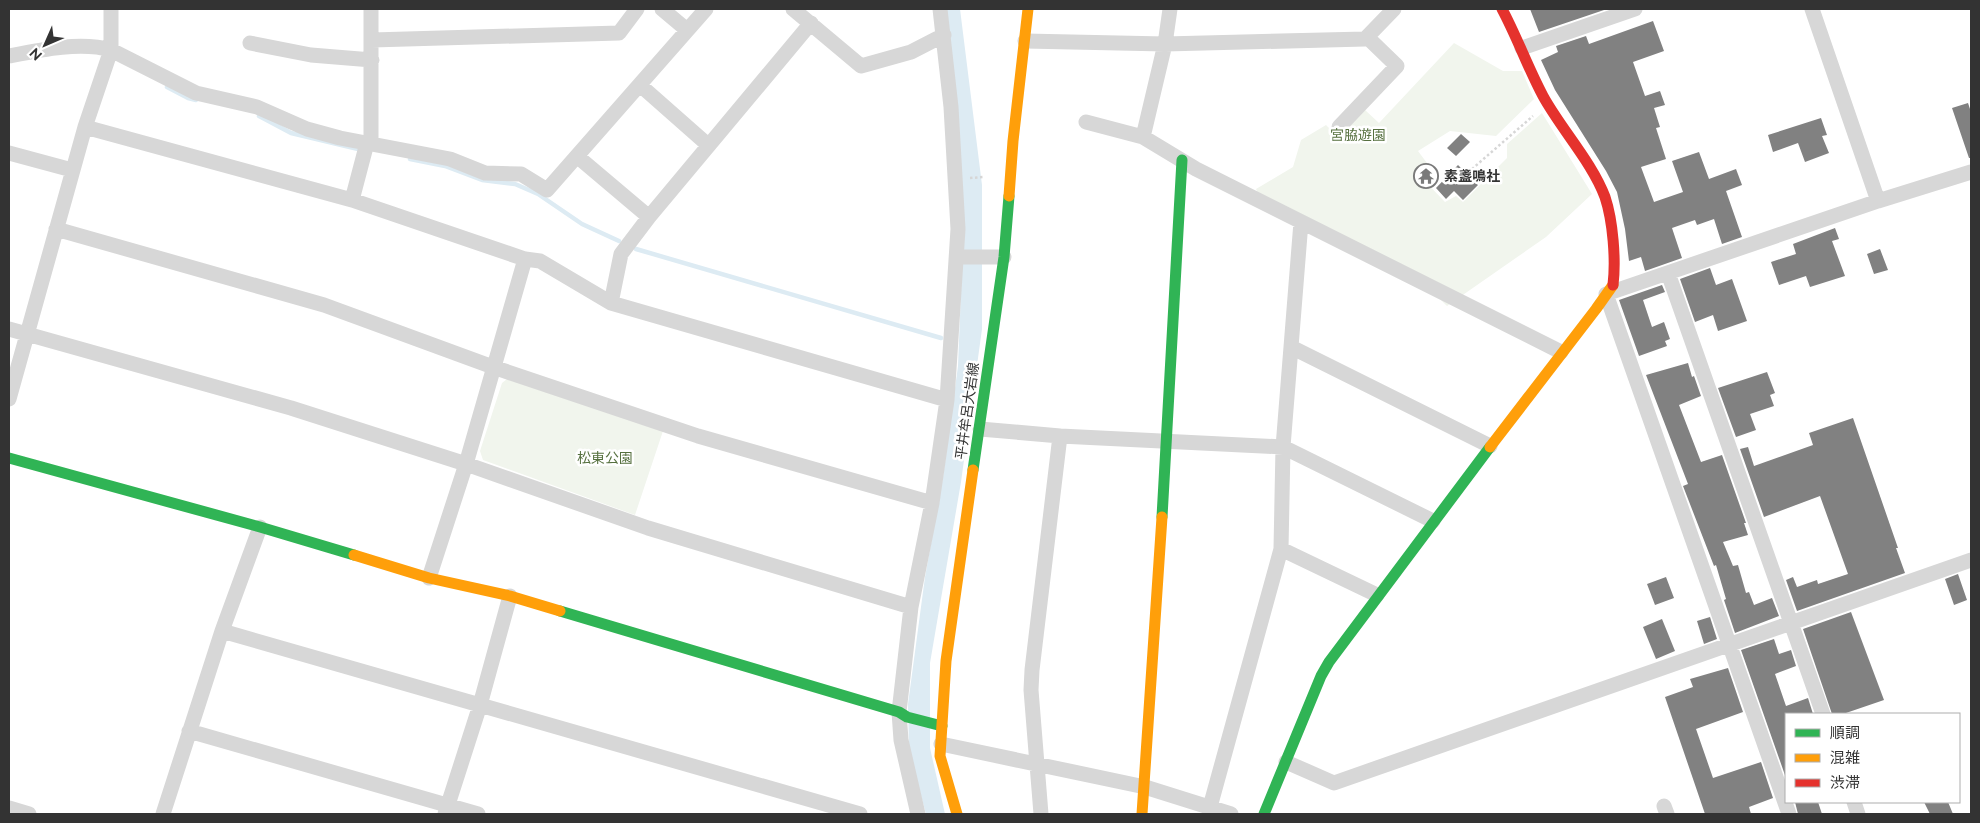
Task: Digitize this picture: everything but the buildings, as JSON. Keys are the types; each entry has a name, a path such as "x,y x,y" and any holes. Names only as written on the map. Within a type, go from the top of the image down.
{"street":[{"path":"9,399 72,170 111,50 111,9"},
{"path":"352,200 369,143 372,60 371,9"},
{"path":"372,40 619,33 637,9"},
{"path":"662,9 687,30"},
{"path":"9,56 80,46 100,47 111,50 196,93 257,107 307,129 450,159 486,173 521,174 547,190 578,157 706,9"},
{"path":"794,9 861,66 911,52 944,35"},
{"path":"918,814 901,740 911,607 932,502 947,400 958,229 956,174 940,9"},
{"name":"平井牟呂大岩線","path":"957,814 940,756 941,744 937,725 1004,257 1013,140 1028,9"},
{"path":"1143,138 1165,44 1170,9"},
{"path":"1025,41 1165,44 1365,39 1394,9"},
{"path":"1264,814 1321,676 1329,662 1433,520 1613,284 1612,233 1605,198 1595,178 1548,104 1502,9"},
{"path":"1522,48 1635,9"},
{"path":"1812,9 1878,201"},
{"path":"610,303 621,254 708,145 811,23"},
{"path":"1339,127 1397,66 1367,37"},
{"path":"250,43 311,55 372,60"},
{"path":"640,85 708,145"},
{"path":"1086,122 1143,138 1301,222 1561,352"},
{"path":"85,127 352,200 525,259 540,261 610,303 947,400"},
{"path":"9,153 72,170"},
{"path":"578,157 649,217"},
{"path":"1142,814 1168,442 1182,160"},
{"path":"1606,294 1878,201 1971,172"},
{"path":"1210,807 1281,549 1283,447 1301,222"},
{"path":"56,229 324,305 493,366 698,436 932,502"},
{"path":"957,257 1004,257"},
{"path":"429,578 466,464 525,259"},
{"path":"1668,273 1823,713"},
{"path":"1606,294 1636,384 1730,643 1785,802"},
{"path":"9,329 291,408 466,464 648,528 911,607"},
{"path":"1291,347 1490,446"},
{"path":"980,429 1060,436 1283,447 1390,501 1433,520"},
{"path":"1041,814 1031,690 1032,670 1060,436"},
{"path":"9,458 260,527 429,578 510,596 937,725"},
{"path":"163,814 222,631 260,527"},
{"path":"1281,549 1377,595"},
{"path":"1286,762 1334,783 1971,560"},
{"path":"446,810 480,705 510,596"},
{"path":"222,631 860,814"},
{"path":"189,731 446,810 478,814"},
{"path":"941,744 1037,766 1145,787 1232,814"},
{"path":"9,808 29,814"}],"path":[{"path":"1472,169 1548,104"}],"green space":[{"name":"素盞鳴社","path":"1454,43 1503,71 1522,71 1534,99 1496,136 1450,131 1418,151 1427,163 1419,175 1445,202 1456,196 1463,202 1507,158 1507,144 1542,113 1592,194 1546,237 1447,306 1440,299 1261,200 1256,189 1293,167 1301,140 1326,125 1337,136 1364,109 1379,123"},
{"name":"松東公園","path":"507,379 663,431 635,515 483,460 480,451 502,383"}],"shaded area":[{"path":"945,9 960,9 982,185 982,329 961,482 930,663 930,748 945,814 926,814 909,751 908,704 925,577 943,477 958,366 964,217"}],"waterway":[{"path":"167,87 196,100"},
{"path":"259,116 291,133 358,149"},
{"path":"410,159 445,166 482,180 515,184 538,194 582,224 619,241"},
{"path":"636,249 941,338"}],"traffic: fast":[{"path":"1162,517 1182,160"},
{"path":"973,470 1004,257 1009,196"},
{"path":"1264,814 1321,676 1329,662 1490,447"},
{"path":"9,458 260,527 354,555"},
{"path":"560,611 942,726"}],"traffic: slow":[{"path":"1009,196 1013,141 1028,9"},
{"path":"1490,447 1613,285"},
{"path":"957,814 940,756 946,661 973,470"},
{"path":"1142,814 1162,517"},
{"path":"354,555 429,578 510,596 560,611"}],"traffic: jam":[{"path":"1502,9 1543,96 1592,171 1605,197 1613,241 1613,285"}],"place":[{"name":"素盞鳴社","path":"1426,176"}],"park label":[{"name":"宮脇遊園","path":"1358,135"}]}
